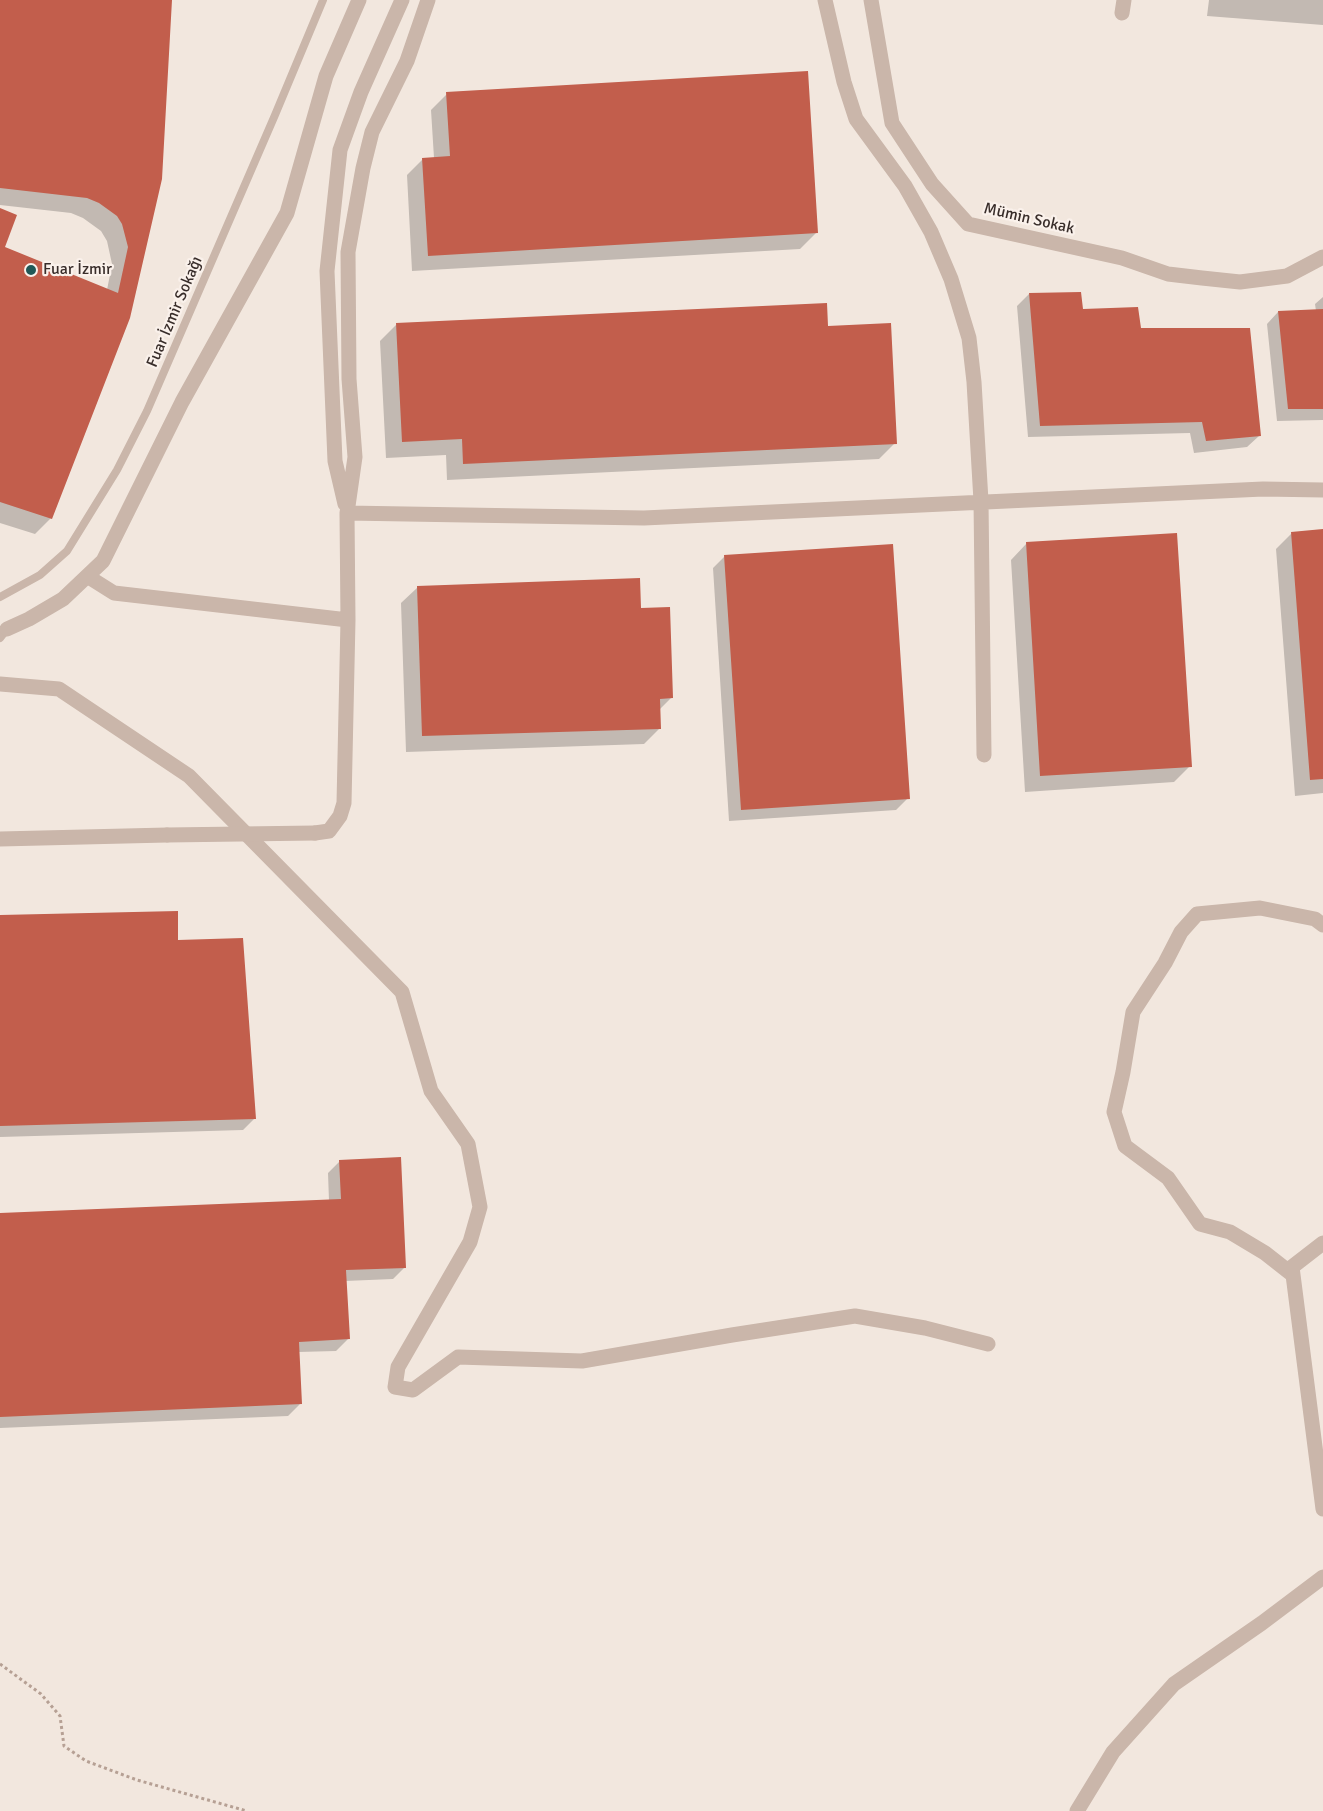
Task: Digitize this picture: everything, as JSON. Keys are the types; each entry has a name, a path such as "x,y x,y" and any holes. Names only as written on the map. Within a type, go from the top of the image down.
{"street":[{"path":"4,634 63,600 103,561 182,402 287,213 326,76 359,0"},
{"path":"347,513 335,461 327,271 340,150 361,92 402,0"},
{"path":"0,839 315,833 329,831 340,816 344,803 348,620 347,513 355,457 348,379 348,252 372,132 407,60 428,0"},
{"path":"825,0 844,82 856,119 910,195 931,232 960,305 970,349 981,501 984,755"},
{"name":"Mümin Sokak","path":"871,0 892,123 932,184 969,224 1122,258 1168,274 1240,282 1287,276 1323,256"},
{"path":"347,513 644,518 1263,489 1323,490"},
{"path":"87,576 114,592 348,620"},
{"path":"0,684 59,689 189,776 402,992 430,1091 468,1144 480,1207 470,1242 398,1367 395,1387 413,1390 458,1357 582,1361 855,1316 925,1328 988,1344"},
{"path":"1293,1275 1265,1253 1230,1232 1200,1224 1168,1178 1125,1146 1114,1112 1133,1012 1165,963 1181,932 1197,914 1260,908 1315,919 1323,925"},
{"path":"1323,1243 1292,1267 1323,1509"},
{"path":"1077,1811 1113,1752 1174,1684 1323,1577"}],"lane":[{"name":"Fuar İzmir Sokağı","path":"0,597 40,575 67,551 117,470 156,389 323,0"}],"path":[{"path":"0,1664 41,1694 60,1716 64,1746 86,1761 137,1780 247,1811"}],"building":[{"name":"Fuar İzmir","path":"0,0 172,0 162,179 130,318 52,519 0,502 0,208 17,215 5,247 118,293 128,247 122,224 117,216 99,203 87,198 0,188"},
{"path":"808,71 818,233 428,256 422,158 450,156 446,92"},
{"path":"1081,292 1083,309 1138,307 1141,328 1250,328 1261,436 1206,441 1202,422 1040,426 1029,293"},
{"path":"827,303 828,326 891,323 897,444 463,464 462,439 402,442 396,323"},
{"path":"1323,309 1323,409 1288,409 1278,311"},
{"path":"1323,529 1323,779 1310,780 1291,532"},
{"path":"1177,533 1192,767 1040,776 1026,542"},
{"path":"893,544 910,799 741,810 724,555"},
{"path":"640,578 641,608 670,607 673,698 660,699 661,729 422,736 417,586"},
{"path":"178,911 178,940 243,938 256,1119 0,1126 0,915"},
{"path":"401,1157 406,1268 346,1270 350,1339 299,1342 302,1404 0,1417 0,1213 341,1199 339,1160"}],"place":[{"name":"Fuar İzmir","path":"31,270"}]}
